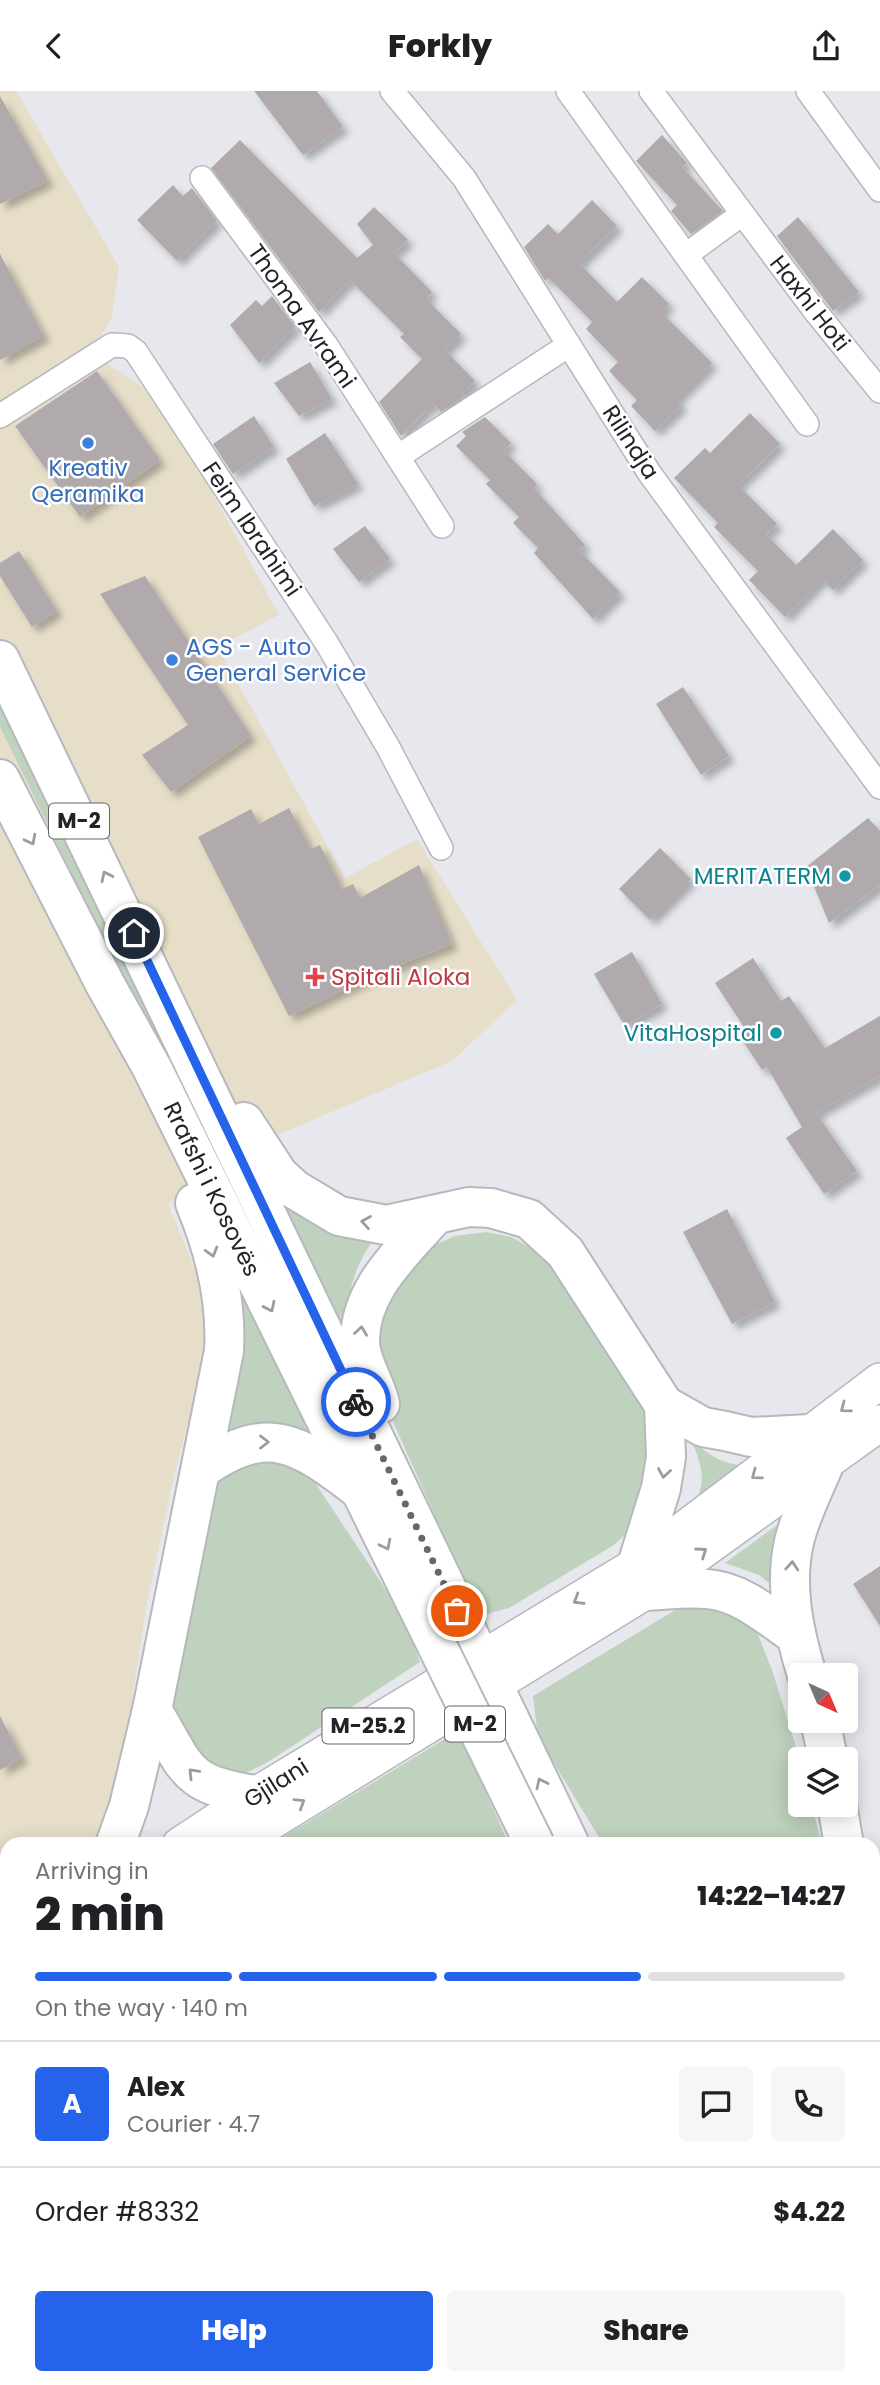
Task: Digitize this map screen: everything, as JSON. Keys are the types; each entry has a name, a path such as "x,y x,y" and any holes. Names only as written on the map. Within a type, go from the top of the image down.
{"highway":[{"name":"Rrafshi i Kosovës","path":"0,660 157,981 372,1478 416,1603 531,1837"},
{"name":"Rrafshi i Kosovës","path":"0,779 105,984 372,1478"},
{"path":"157,981 202,1041 263,1155 295,1189 339,1216 386,1226 469,1207 491,1208 529,1219 565,1252 664,1405 703,1427 821,1454 793,1545 791,1583 794,1634 803,1663"},
{"path":"105,984 131,1065 206,1230 221,1286 226,1320 224,1352 202,1468 152,1710 129,1806 118,1837"},
{"path":"202,1468 240,1446 269,1441 297,1449 330,1467 372,1478 377,1392 359,1343 363,1319 367,1302 387,1269 433,1217"},
{"path":"664,1405 666,1457 662,1488 641,1578 721,1591 737,1597 794,1634"},
{"name":"M-2","path":"372,1478 486,1671 566,1837"},
{"path":"152,1710 192,1776 207,1785 256,1795"},
{"path":"839,1817 843,1837"}],"main road":[{"path":"821,1454 880,1381"},
{"path":"641,1578 821,1454 880,1423"},
{"name":"M-25.2","path":"486,1671 641,1578"},
{"name":"Gjilani","path":"192,1837 256,1795 486,1671"},
{"name":"Gjilani","path":"247,1837 486,1671"}],"street":[{"name":"Rilindja","path":"392,91 464,178 650,474 880,787"},
{"path":"568,91 807,424"},
{"name":"Haxhi Hoti","path":"651,91 742,214 880,391"},
{"path":"808,91 880,190"},
{"name":"Thoma Avrami","path":"202,178 326,345 442,526"},
{"path":"686,255 742,214"},
{"name":"Feim Ibrahimi","path":"0,416 112,345 128,346 136,352 326,642 388,747 440,848"},
{"path":"399,456 569,345"}],"shaded area":[{"path":"0,91 16,91 119,267 112,317 92,352 146,390 201,472 279,615 218,647 345,878 417,839 517,1000 452,1061 277,1135 168,1204 208,1301 201,1374 173,1480 146,1608 133,1693 129,1757 130,1837 0,1837"}],"green space":[{"path":"0,702 65,843 245,1209 406,1555 0,727"},
{"path":"260,1170 374,1239 359,1265 350,1290 344,1347"},
{"path":"486,1232 511,1237 530,1247 543,1257 566,1285 655,1428 658,1462 632,1528 614,1545 509,1608 479,1616 457,1576 432,1509 372,1375 365,1341 407,1257 455,1236"},
{"path":"233,1277 320,1451 217,1448"},
{"path":"690,1437 719,1459 755,1466 691,1515 702,1476 699,1459"},
{"path":"240,1457 302,1463 404,1617 420,1662 268,1762 246,1773 219,1779 202,1771 172,1712 172,1685 213,1479"},
{"path":"784,1520 773,1553 774,1587 759,1575 725,1563"},
{"path":"687,1603 751,1617 772,1670 788,1721 788,1733 792,1733 796,1747 788,1747 788,1817 815,1817 820,1837 599,1837 538,1737 533,1696"},
{"path":"458,1731 506,1837 283,1837"}],"building":[{"path":"254,91 317,91 343,127 303,155"},
{"path":"0,96 48,181 0,204"},
{"path":"662,135 687,163 682,167 723,211 691,234 671,211 677,205 636,161"},
{"path":"240,140 357,258 373,245 357,224 374,207 408,240 394,253 432,292 426,299 461,334 445,350 475,381 462,394 465,396 441,412 433,403 401,436 379,402 422,359 400,337 404,334 350,280 319,312 211,168"},
{"path":"173,185 183,196 192,188 217,221 177,261 137,220"},
{"path":"592,200 617,226 579,263 617,302 642,277 669,304 661,312 712,363 676,399 682,405 655,431 631,406 637,400 609,371 618,362 586,329 592,322 549,278 545,281 524,247 548,224 558,234"},
{"path":"798,217 859,292 833,311 777,236"},
{"path":"0,254 44,336 0,360"},
{"path":"272,296 295,327 259,363 230,325 256,300 262,306"},
{"path":"310,362 332,399 299,416 274,383"},
{"name":"Kreativ Qeramika","path":"97,371 160,460 80,517 15,426"},
{"path":"750,413 780,444 738,485 777,524 766,534 796,565 833,529 863,560 833,590 822,579 785,617 749,580 758,571 714,527 718,523 674,478 705,448 710,453"},
{"path":"254,416 274,447 233,474 213,444"},
{"path":"485,417 511,443 504,451 537,484 534,488 585,545 579,550 620,592 593,619 534,553 538,548 513,523 519,517 486,484 490,480 456,446 466,436 462,432"},
{"path":"325,433 358,484 314,506 286,459"},
{"path":"365,526 390,559 359,582 333,549"},
{"path":"19,551 57,611 32,627 0,576 0,563"},
{"name":"AGS - Auto General Service","path":"145,576 251,736 171,792 142,755 188,725 100,594"},
{"path":"683,687 729,756 701,775 656,704"},
{"path":"289,808 311,849 320,845 342,889 353,884 360,898 419,865 452,944 379,973 289,1016 198,837 251,809 259,824"},
{"name":"MERITATERM","path":"868,818 880,831 880,885 829,923 806,867"},
{"path":"660,848 691,879 650,920 619,889"},
{"path":"632,952 662,1004 625,1026 594,974"},
{"path":"753,958 781,1001 789,996 825,1048 880,1016 880,1076 816,1113 857,1171 824,1194 786,1138 802,1127 767,1067 762,1070 737,1032 744,1027 715,983"},
{"path":"727,1209 775,1302 732,1324 683,1232"},
{"path":"880,1566 880,1626 853,1584"},
{"path":"0,1716 22,1758 0,1770"}],"way so far":[{"path":"356,1402 457,1611"}],"place":[{"name":"Kreativ Qeramika","path":"88,443"},
{"name":"AGS - Auto General Service","path":"172,660"},
{"name":"MERITATERM","path":"845,876"},
{"name":"Spitali Aloka","path":"315,977"},
{"name":"VitaHospital","path":"776,1033"}],"route":[{"path":"134,933 356,1402"}]}
